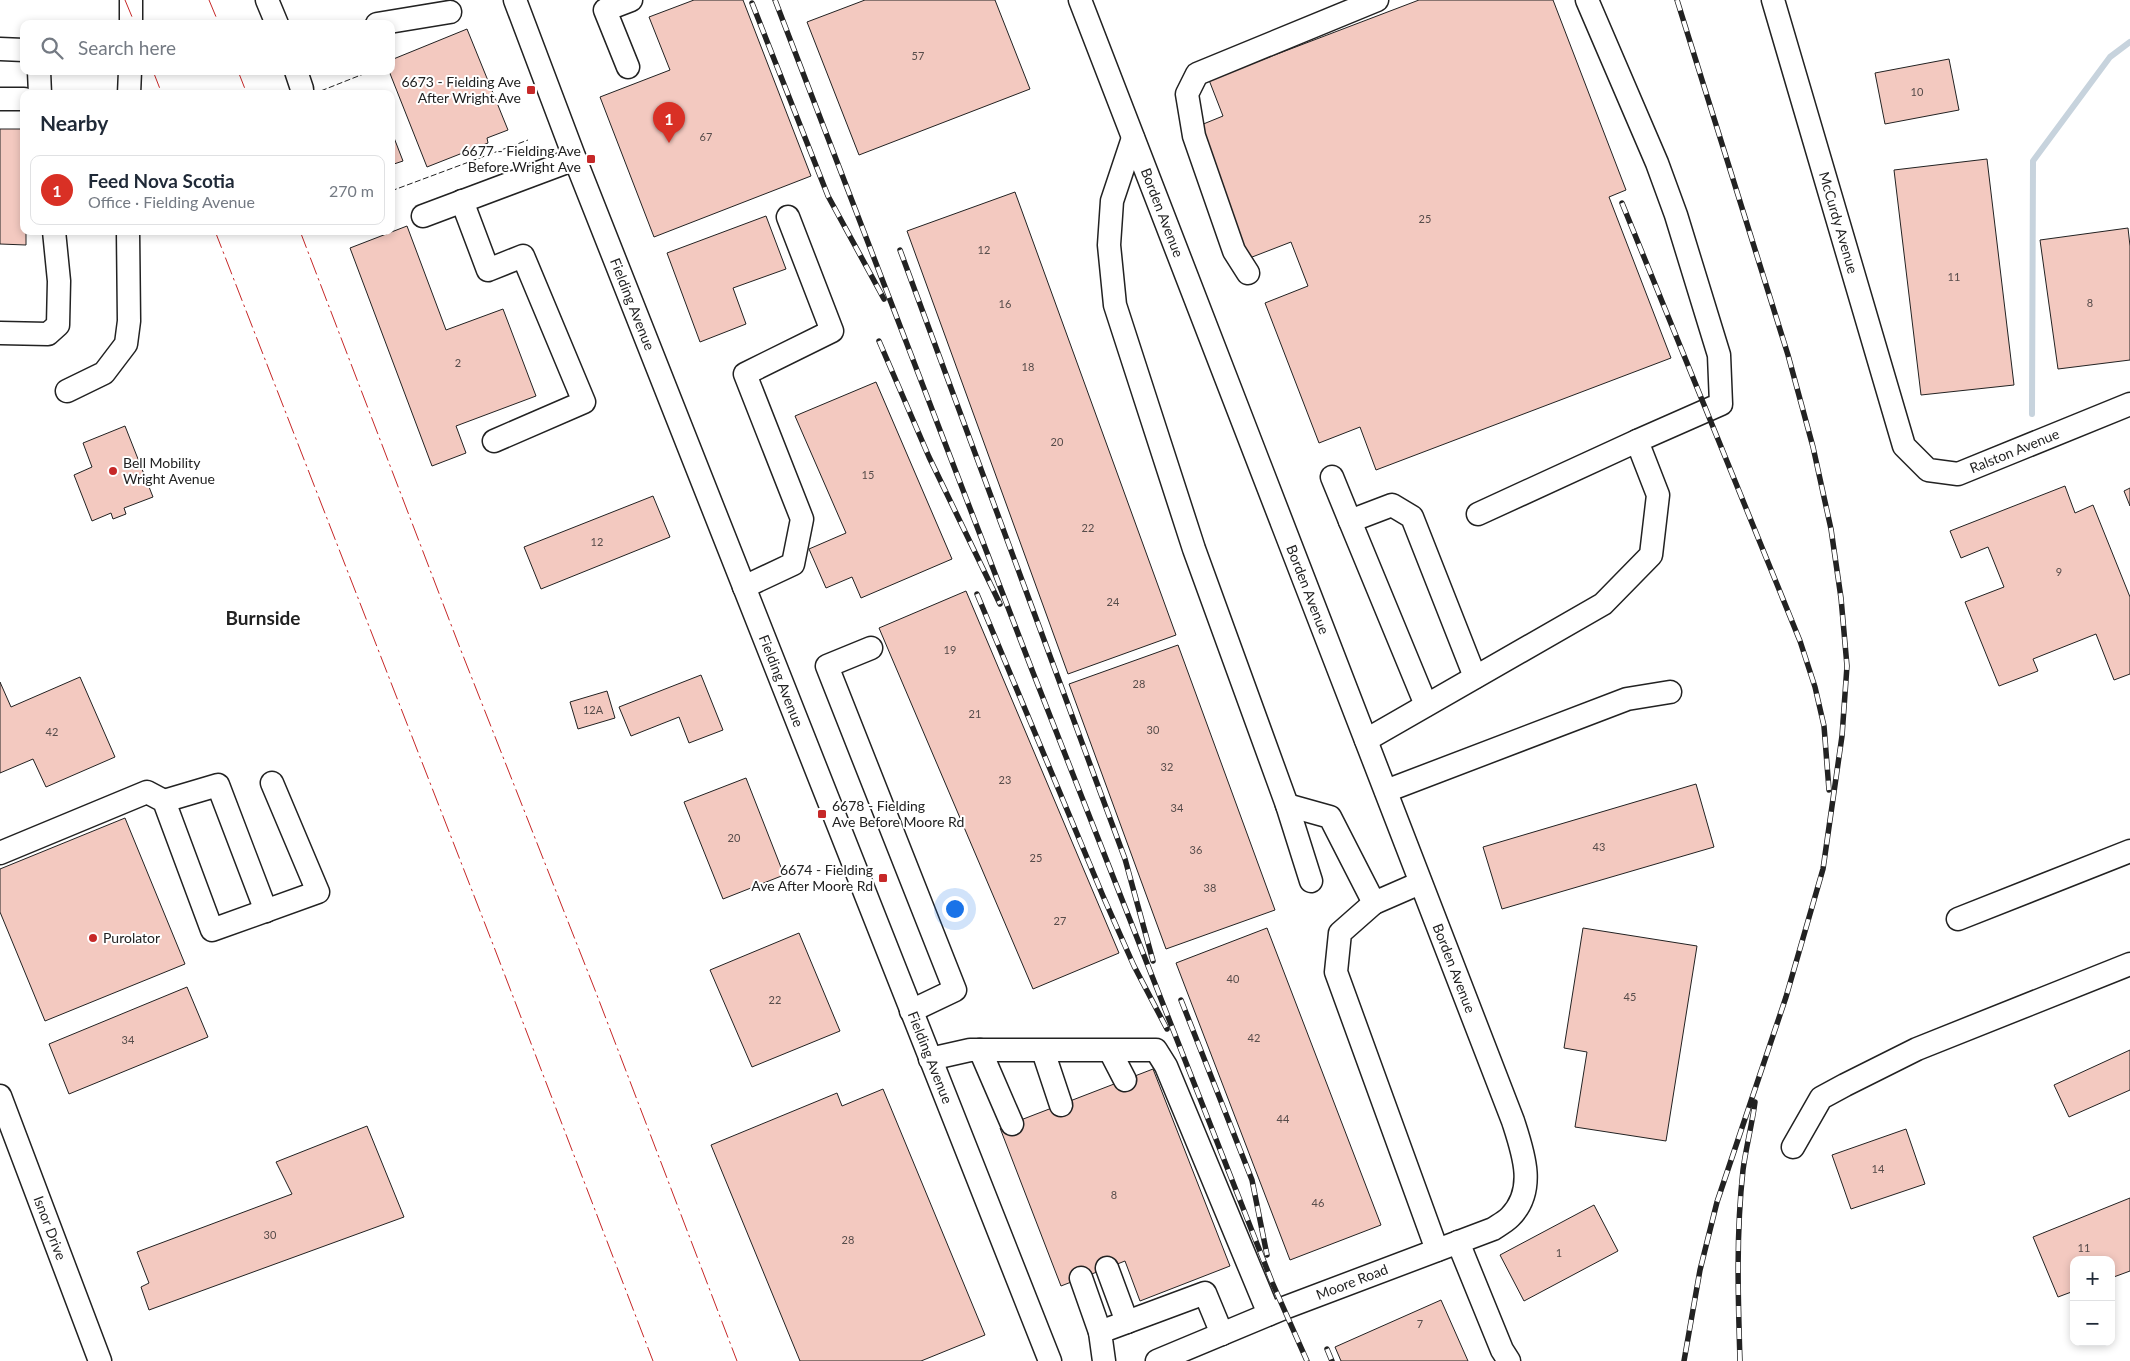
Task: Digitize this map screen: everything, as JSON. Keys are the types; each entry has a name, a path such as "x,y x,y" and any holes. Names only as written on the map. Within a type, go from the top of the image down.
{"street":[{"path":"131,0 131,20"},
{"path":"267,0 275,20"},
{"name":"Fielding Avenue","path":"515,0 575,159 1050,1361"},
{"path":"628,67 605,10 631,0"},
{"name":"Borden Avenue","path":"1080,0 1513,1120 1524,1153 1526,1183"},
{"path":"1248,274 1234,251 1194,136 1187,94 1197,74 1377,0"},
{"path":"1478,514 1637,440 1722,404 1719,355 1676,215 1657,163 1587,0"},
{"name":"McCurdy Avenue","path":"1773,0 1904,446"},
{"path":"395,21 450,12"},
{"path":"0,49 20,50"},
{"path":"39,75 40,90"},
{"path":"130,75 130,90"},
{"path":"0,98 20,99"},
{"path":"1133,138 1112,201 1109,245 1115,305 1194,549 1312,881"},
{"path":"423,216 575,159"},
{"path":"462,201 488,270 523,256 584,402 494,440"},
{"path":"744,587 793,564 802,519 745,374 832,331 788,217"},
{"path":"0,333 48,334 58,325 60,281 54,235"},
{"path":"67,391 104,373 126,344 129,321 128,235"},
{"name":"Ralston Avenue","path":"1904,446 1928,470 1958,474 2130,404"},
{"path":"1366,740 1603,604 1651,555 1658,495 1637,440"},
{"path":"1332,477 1426,705"},
{"path":"1350,521 1392,505 1412,517 1475,677"},
{"path":"871,648 827,666 955,990 912,1011"},
{"path":"1386,791 1627,698 1670,692"},
{"path":"0,853 147,792 164,801 212,930 318,892 272,783"},
{"path":"164,801 218,786 266,911"},
{"path":"1286,805 1330,817 1374,903"},
{"path":"1958,919 2130,851"},
{"path":"1420,883 1374,903 1340,933 1336,972 1437,1250"},
{"path":"1793,1147 1822,1098 1917,1049 2130,964"},
{"path":"930,1059 970,1050 1156,1050 1166,1066 1269,1314"},
{"path":"980,1050 1012,1124"},
{"path":"1043,1051 1061,1105"},
{"path":"1110,1051 1125,1080"},
{"name":"Isnor Drive","path":"0,1096 96,1360"},
{"name":"Moore Road","path":"1157,1361 1269,1314 1493,1229 1510,1217 1521,1198 1526,1183"},
{"path":"1458,1242 1502,1350 1509,1361"},
{"path":"1107,1268 1127,1322"},
{"path":"1081,1278 1100,1332 1104,1361"},
{"path":"1100,1332 1205,1293 1222,1334"}],"building":[{"path":"694,0 743,0 811,176 654,237 600,97 670,70 649,17"},
{"path":"865,0 995,0 1030,89 859,155 807,22"},
{"path":"1419,0 1553,0 1626,190 1609,197 1671,358 1376,470 1360,427 1319,443 1265,303 1308,286 1291,242 1247,259 1196,127 1223,116 1209,80"},
{"path":"467,29 508,130 487,138 488,143 427,167 391,75 395,75 395,58"},
{"path":"1949,59 1959,110 1885,124 1875,73"},
{"path":"0,129 20,129 20,235 26,235 26,245 0,244"},
{"path":"395,140 403,161 395,164"},
{"path":"1987,159 2014,385 1921,395 1894,170"},
{"path":"1015,192 1176,635 1068,674 907,231"},
{"path":"766,216 786,269 733,288 746,324 700,342 667,253"},
{"path":"407,226 446,330 503,309 536,396 456,426 466,453 432,466 350,248 384,235 395,235 395,231"},
{"path":"2128,228 2130,246 2130,360 2058,369 2040,240"},
{"path":"876,382 952,559 861,598 852,577 826,588 809,549 846,533 795,416"},
{"name":"Bell Mobility Wright Avenue","path":"125,426 153,497 124,508 126,514 113,519 111,513 92,521 74,475 92,467 83,443"},
{"path":"2065,486 2075,513 2093,505 2130,597 2130,674 2114,680 2096,634 2033,659 2038,671 1999,686 1965,602 2004,587 1988,547 1961,558 1950,531"},
{"path":"2130,488 2130,506 2124,491"},
{"path":"653,496 670,537 541,589 524,547"},
{"path":"966,591 1119,953 1033,989 879,628"},
{"path":"1178,645 1275,910 1166,949 1069,684"},
{"path":"701,675 723,730 689,743 679,717 631,736 619,707"},
{"path":"80,677 115,757 46,787 33,759 0,773 0,682 11,707"},
{"path":"607,691 615,718 578,729 570,702"},
{"path":"746,778 784,875 723,899 684,802"},
{"path":"1696,784 1714,847 1502,909 1483,847"},
{"name":"Purolator","path":"125,818 185,964 45,1021 0,912 0,869"},
{"path":"1267,928 1381,1225 1290,1260 1176,963"},
{"path":"1583,928 1697,946 1666,1141 1575,1127 1587,1052 1564,1048"},
{"path":"799,933 840,1031 752,1067 710,970"},
{"path":"187,987 208,1037 69,1094 49,1044"},
{"path":"2130,1050 2130,1090 2069,1117 2054,1085"},
{"path":"1153,1069 1230,1266 1140,1301 1125,1261 1061,1286 1000,1128"},
{"path":"883,1089 985,1335 921,1361 800,1361 711,1145 837,1093 842,1106"},
{"path":"367,1126 404,1217 149,1310 141,1287 149,1283 137,1252 292,1194 276,1162"},
{"path":"1906,1129 1925,1184 1851,1209 1832,1155"},
{"path":"2130,1198 2130,1271 2115,1277 2115,1256 2070,1256 2070,1292 2058,1297 2033,1237"},
{"path":"1594,1205 1618,1251 1524,1301 1500,1255"},
{"path":"1441,1300 1468,1361 1341,1361 1335,1347"}],"waterway":[{"path":"2032,414 2033,161 2110,57 2130,42"}],"railway":[{"path":"775,0 1032,670 1272,1282 1307,1361"},
{"path":"1677,0 1788,355 1813,447 1831,529 1841,598 1847,666 1842,736 1823,869 1786,997 1717,1202 1700,1270 1684,1361"},
{"path":"752,3 828,196 884,299"},
{"path":"1622,203 1800,641 1815,687 1824,726 1829,790"},
{"path":"900,250 1125,859 1153,961"},
{"path":"879,341 929,457 1000,604"},
{"path":"977,594 1103,896 1134,966 1167,1029"},
{"path":"1181,1000 1252,1180 1267,1255"},
{"path":"1740,1361 1739,1217 1743,1170 1755,1102"},
{"path":"1327,1349 1332,1361"}],"fence":[{"path":"323,90 361,75"},
{"path":"395,190 528,140"}],"power":[{"path":"125,0 133,20"},
{"path":"209,0 217,20"},
{"path":"155,75 160,90"},
{"path":"240,75 245,90"},
{"path":"217,235 653,1361"},
{"path":"302,235 737,1361"}],"place":[{"name":"6673 - Fielding Ave After Wright Ave","path":"531,90"},
{"name":"Feed Nova Scotia","path":"669,143"},
{"name":"6677 - Fielding Ave Before Wright Ave","path":"591,159"},
{"name":"Bell Mobility Wright Avenue","path":"113,471"},
{"name":"6678 - Fielding Ave Before Moore Rd","path":"822,814"},
{"name":"6674 - Fielding Ave After Moore Rd","path":"883,878"},
{"name":"Purolator","path":"93,938"}],"district":[{"name":"Burnside","path":"263,618"}]}
